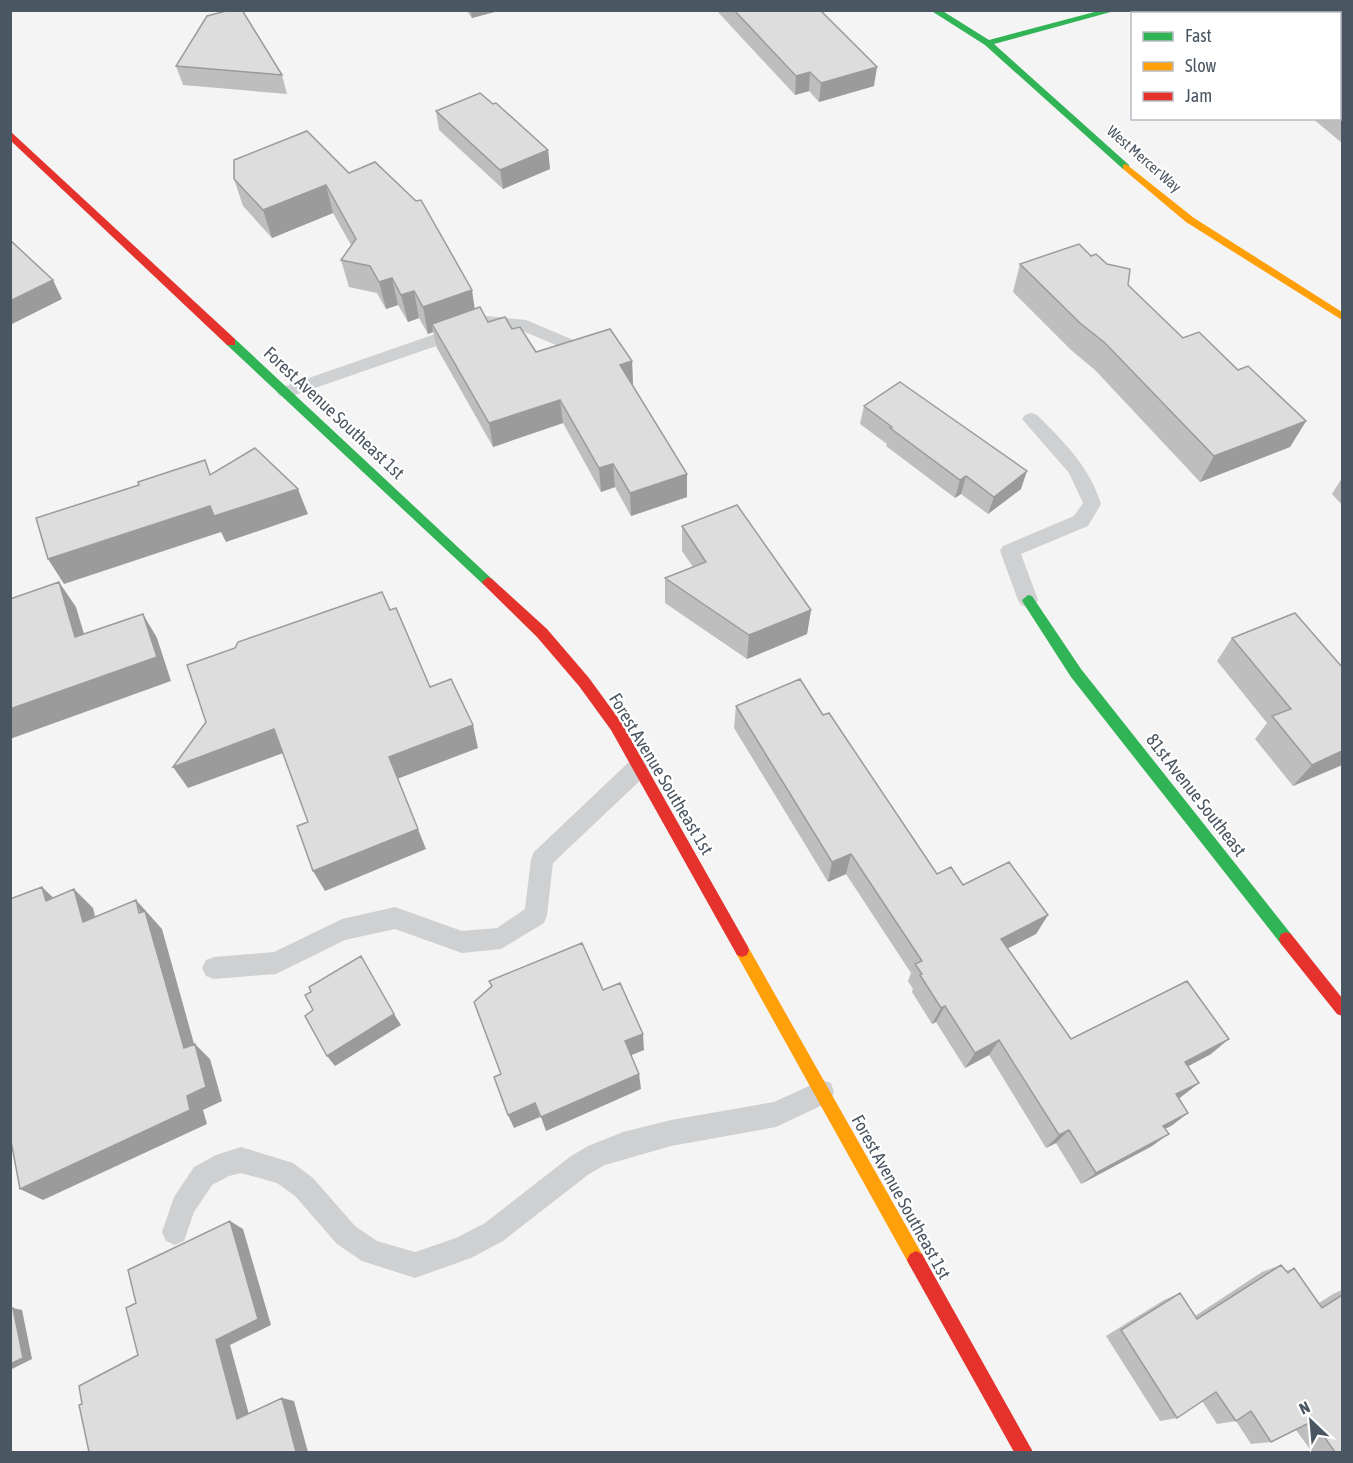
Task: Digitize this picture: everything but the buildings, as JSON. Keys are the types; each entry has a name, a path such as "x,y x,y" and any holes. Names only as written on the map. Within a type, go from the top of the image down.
{"street":[{"name":"West Mercer Way","path":"934,10 988,43 1166,201 1226,245 1342,317"},
{"path":"988,43 1113,10"},
{"name":"Forest Avenue Southeast 1st","path":"10,134 542,633 584,681 616,726 1024,1452"},
{"name":"81st Avenue Southeast","path":"1028,600 1076,673 1342,1009"}],"lane":[{"path":"286,392 488,322 520,324 584,351"},
{"path":"1028,600 1010,551 1081,521 1092,504 1089,490 1080,470 1031,419"},
{"path":"214,968 276,963 342,930 395,918 462,942 501,939 536,915 542,859 639,767"},
{"path":"175,1232 183,1206 203,1176 225,1164 241,1160 284,1172 304,1187 346,1235 371,1252 415,1265 462,1249 494,1233 580,1165 597,1155 622,1145 671,1133 776,1114 822,1092"}],"traffic: fast":[{"path":"934,10 988,43 1126,167"},
{"path":"988,43 1114,10"},
{"path":"231,342 488,582"},
{"path":"1028,600 1076,673 1286,939"}],"traffic: slow":[{"path":"1126,167 1190,220 1342,317"},
{"path":"742,950 916,1260"}],"traffic: jam":[{"path":"10,134 231,342"},
{"path":"488,582 542,633 584,682 616,726 742,950"},
{"path":"1286,939 1342,1009"},
{"path":"916,1260 1024,1452"}]}
